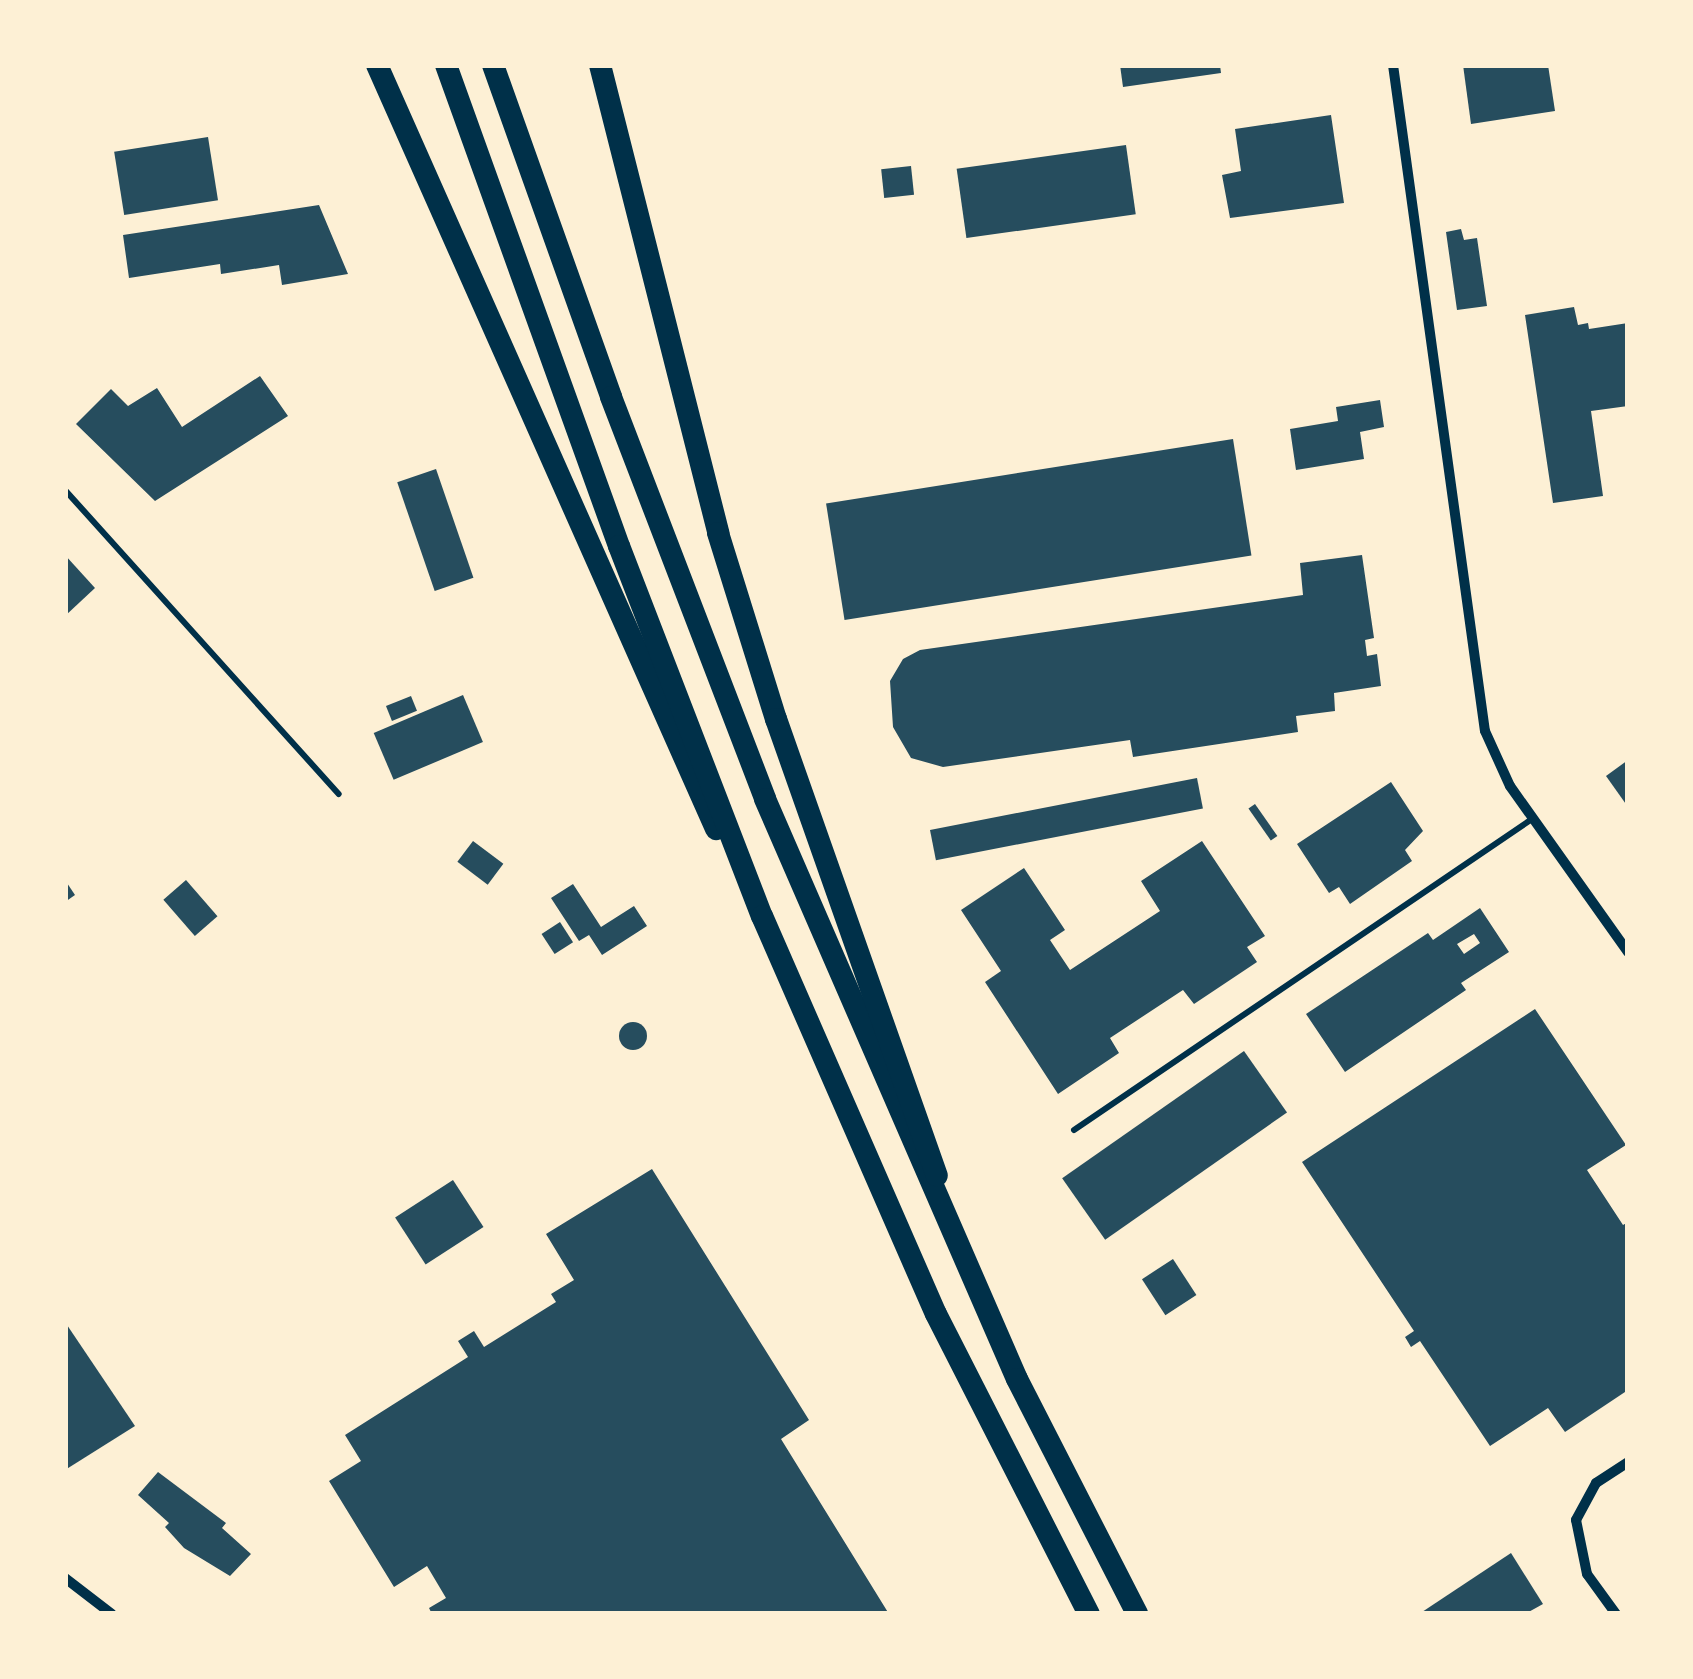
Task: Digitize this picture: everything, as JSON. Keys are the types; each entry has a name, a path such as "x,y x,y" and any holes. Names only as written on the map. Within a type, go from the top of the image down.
{"highway":[{"path":"376,65 694,789 762,916"},
{"path":"446,65 619,546 762,916 936,1314 1090,1614"},
{"path":"494,65 610,396 765,799 1017,1379 1137,1614"},
{"path":"600,65 718,533 828,872 929,1140 946,1222"}],"street":[{"path":"1393,65 1485,732 1532,819 1628,952"},
{"path":"1616,1614 1587,1574 1576,1520 1596,1483 1628,1462"},
{"path":"65,1578 112,1614"}],"lane":[{"path":"65,490 339,794"},
{"path":"1074,1130 1532,819"}],"building":[{"path":"1120,65 1220,65 1221,73 1123,87"},
{"path":"1463,65 1548,65 1555,111 1471,124"},
{"path":"1331,115 1344,203 1230,218 1222,175 1241,171 1235,129"},
{"path":"208,137 218,200 124,215 114,152"},
{"path":"1126,145 1136,214 966,238 957,169"},
{"path":"911,166 914,195 884,198 881,169"},
{"path":"319,205 348,274 282,285 279,265 221,274 220,264 129,278 123,235"},
{"path":"1461,229 1464,240 1477,238 1487,306 1457,310 1446,232"},
{"path":"1574,307 1578,325 1588,323 1589,329 1628,323 1628,406 1591,411 1603,496 1553,503 1525,315"},
{"path":"260,376 288,416 155,501 76,424 111,389 128,406 157,388 182,427"},
{"path":"1380,400 1384,427 1360,432 1364,459 1296,470 1290,429 1338,421 1336,407"},
{"path":"1233,439 1251,556 845,620 826,503"},
{"path":"436,469 473,578 435,591 397,482"},
{"path":"65,555 95,588 65,616"},
{"path":"1362,555 1374,638 1365,640 1367,656 1377,654 1381,686 1334,693 1335,711 1296,716 1298,732 1133,757 1130,740 943,767 911,758 893,727 890,681 903,659 920,650 1303,595 1300,563"},
{"path":"463,695 483,742 394,780 374,733"},
{"path":"411,696 417,711 392,721 386,706"},
{"path":"1628,760 1628,807 1606,776"},
{"path":"1197,778 1203,808 936,860 930,830"},
{"path":"1391,782 1423,831 1405,850 1412,861 1350,904 1339,887 1329,893 1297,844"},
{"path":"1255,804 1277,836 1271,841 1248,809"},
{"path":"473,841 503,864 488,885 457,862"},
{"path":"1202,841 1265,936 1247,947 1257,962 1194,1004 1183,990 1110,1038 1119,1053 1058,1094 985,982 1001,971 961,910 1024,868 1065,930 1050,940 1070,970 1160,911 1141,881"},
{"path":"65,880 75,895 65,902"},
{"path":"186,880 217,916 195,936 163,900"},
{"path":"573,884 601,927 634,906 647,926 602,955 589,935 579,941 551,898"},
{"path":"1480,908 1509,952 1461,983 1466,990 1345,1072 1306,1014 1428,933 1433,940","holes":["1474,934 1480,943 1464,954 1457,944"]},
{"path":"560,922 573,942 555,954 542,934"},
{"path":"1535,1009 1626,1145 1587,1170 1623,1225 1628,1222 1628,1390 1565,1432 1548,1408 1490,1446 1420,1341 1411,1347 1405,1337 1414,1331 1302,1162"},
{"path":"633,1022 643,1026 647,1036 643,1046 633,1050 623,1046 619,1036 623,1026"},
{"path":"1244,1051 1287,1112 1105,1240 1062,1178"},
{"path":"652,1169 809,1420 781,1439 889,1614 432,1614 429,1608 446,1598 427,1566 394,1587 329,1481 361,1461 345,1435 468,1357 458,1341 474,1331 484,1347 556,1302 551,1294 574,1280 546,1234"},
{"path":"453,1180 483,1227 426,1265 395,1218"},
{"path":"1173,1259 1196,1295 1165,1315 1142,1279"},
{"path":"65,1322 135,1426 65,1470"},
{"path":"158,1472 226,1523 222,1528 251,1554 230,1576 184,1548 165,1527 169,1523 138,1495"},
{"path":"1511,1553 1543,1604 1525,1614 1419,1614"}]}
